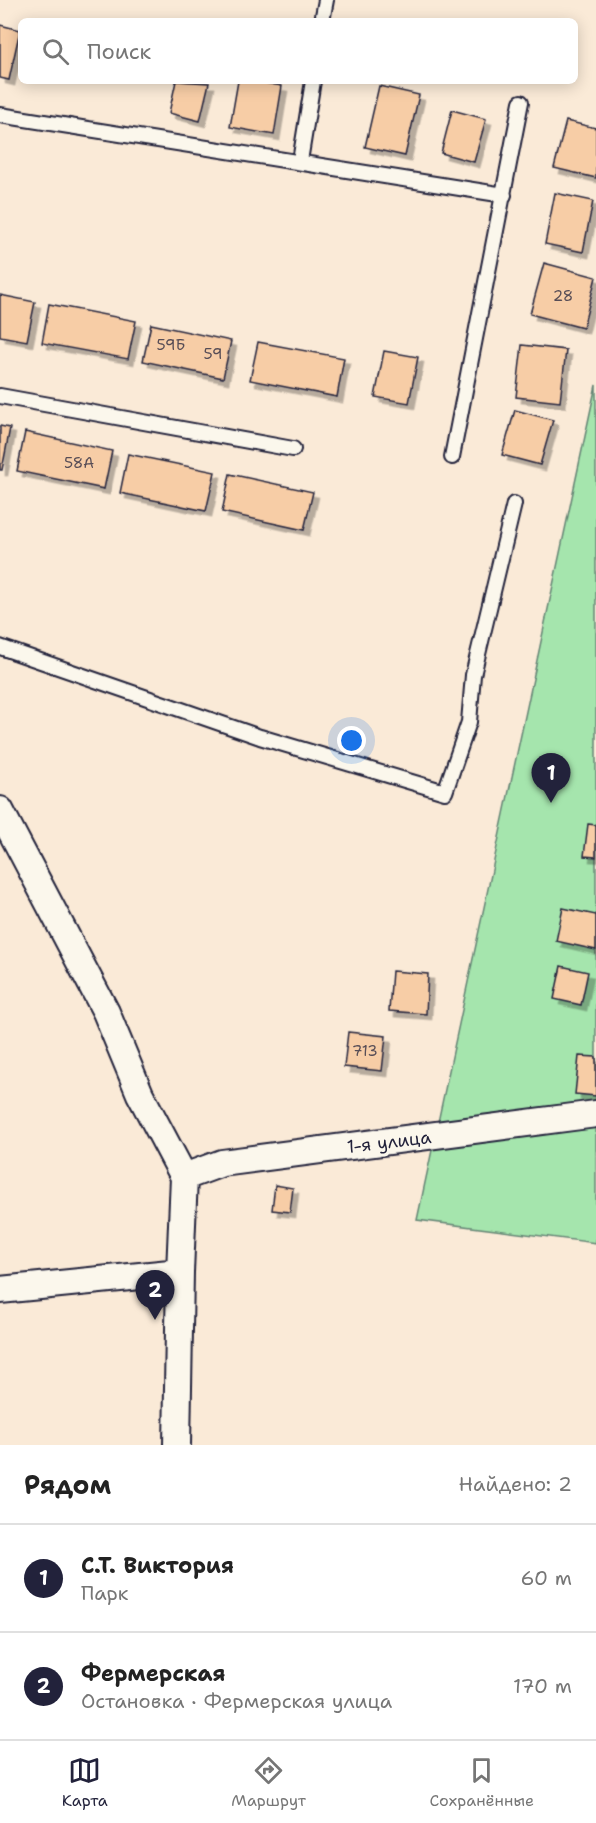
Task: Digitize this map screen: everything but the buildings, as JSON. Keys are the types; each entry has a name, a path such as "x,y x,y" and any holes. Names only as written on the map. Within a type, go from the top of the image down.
{"street":[{"path":"0,810 106,1012 140,1095 184,1177 177,1445"},
{"name":"1-я улица","path":"184,1177 222,1163 596,1114"},
{"path":"0,1290 180,1272"}],"lane":[{"path":"323,18 326,0"},
{"path":"300,161 313,84"},
{"path":"452,457 521,102"},
{"path":"0,115 504,195"},
{"path":"0,396 293,449"},
{"path":"0,647 260,737 444,792 469,722 473,675 514,504"}],"green space":[{"path":"596,385 596,1243 417,1220"}],"place":[{"name":"С.Т. Виктория","path":"551,803"},
{"name":"Фермерская","path":"155,1320"}]}
